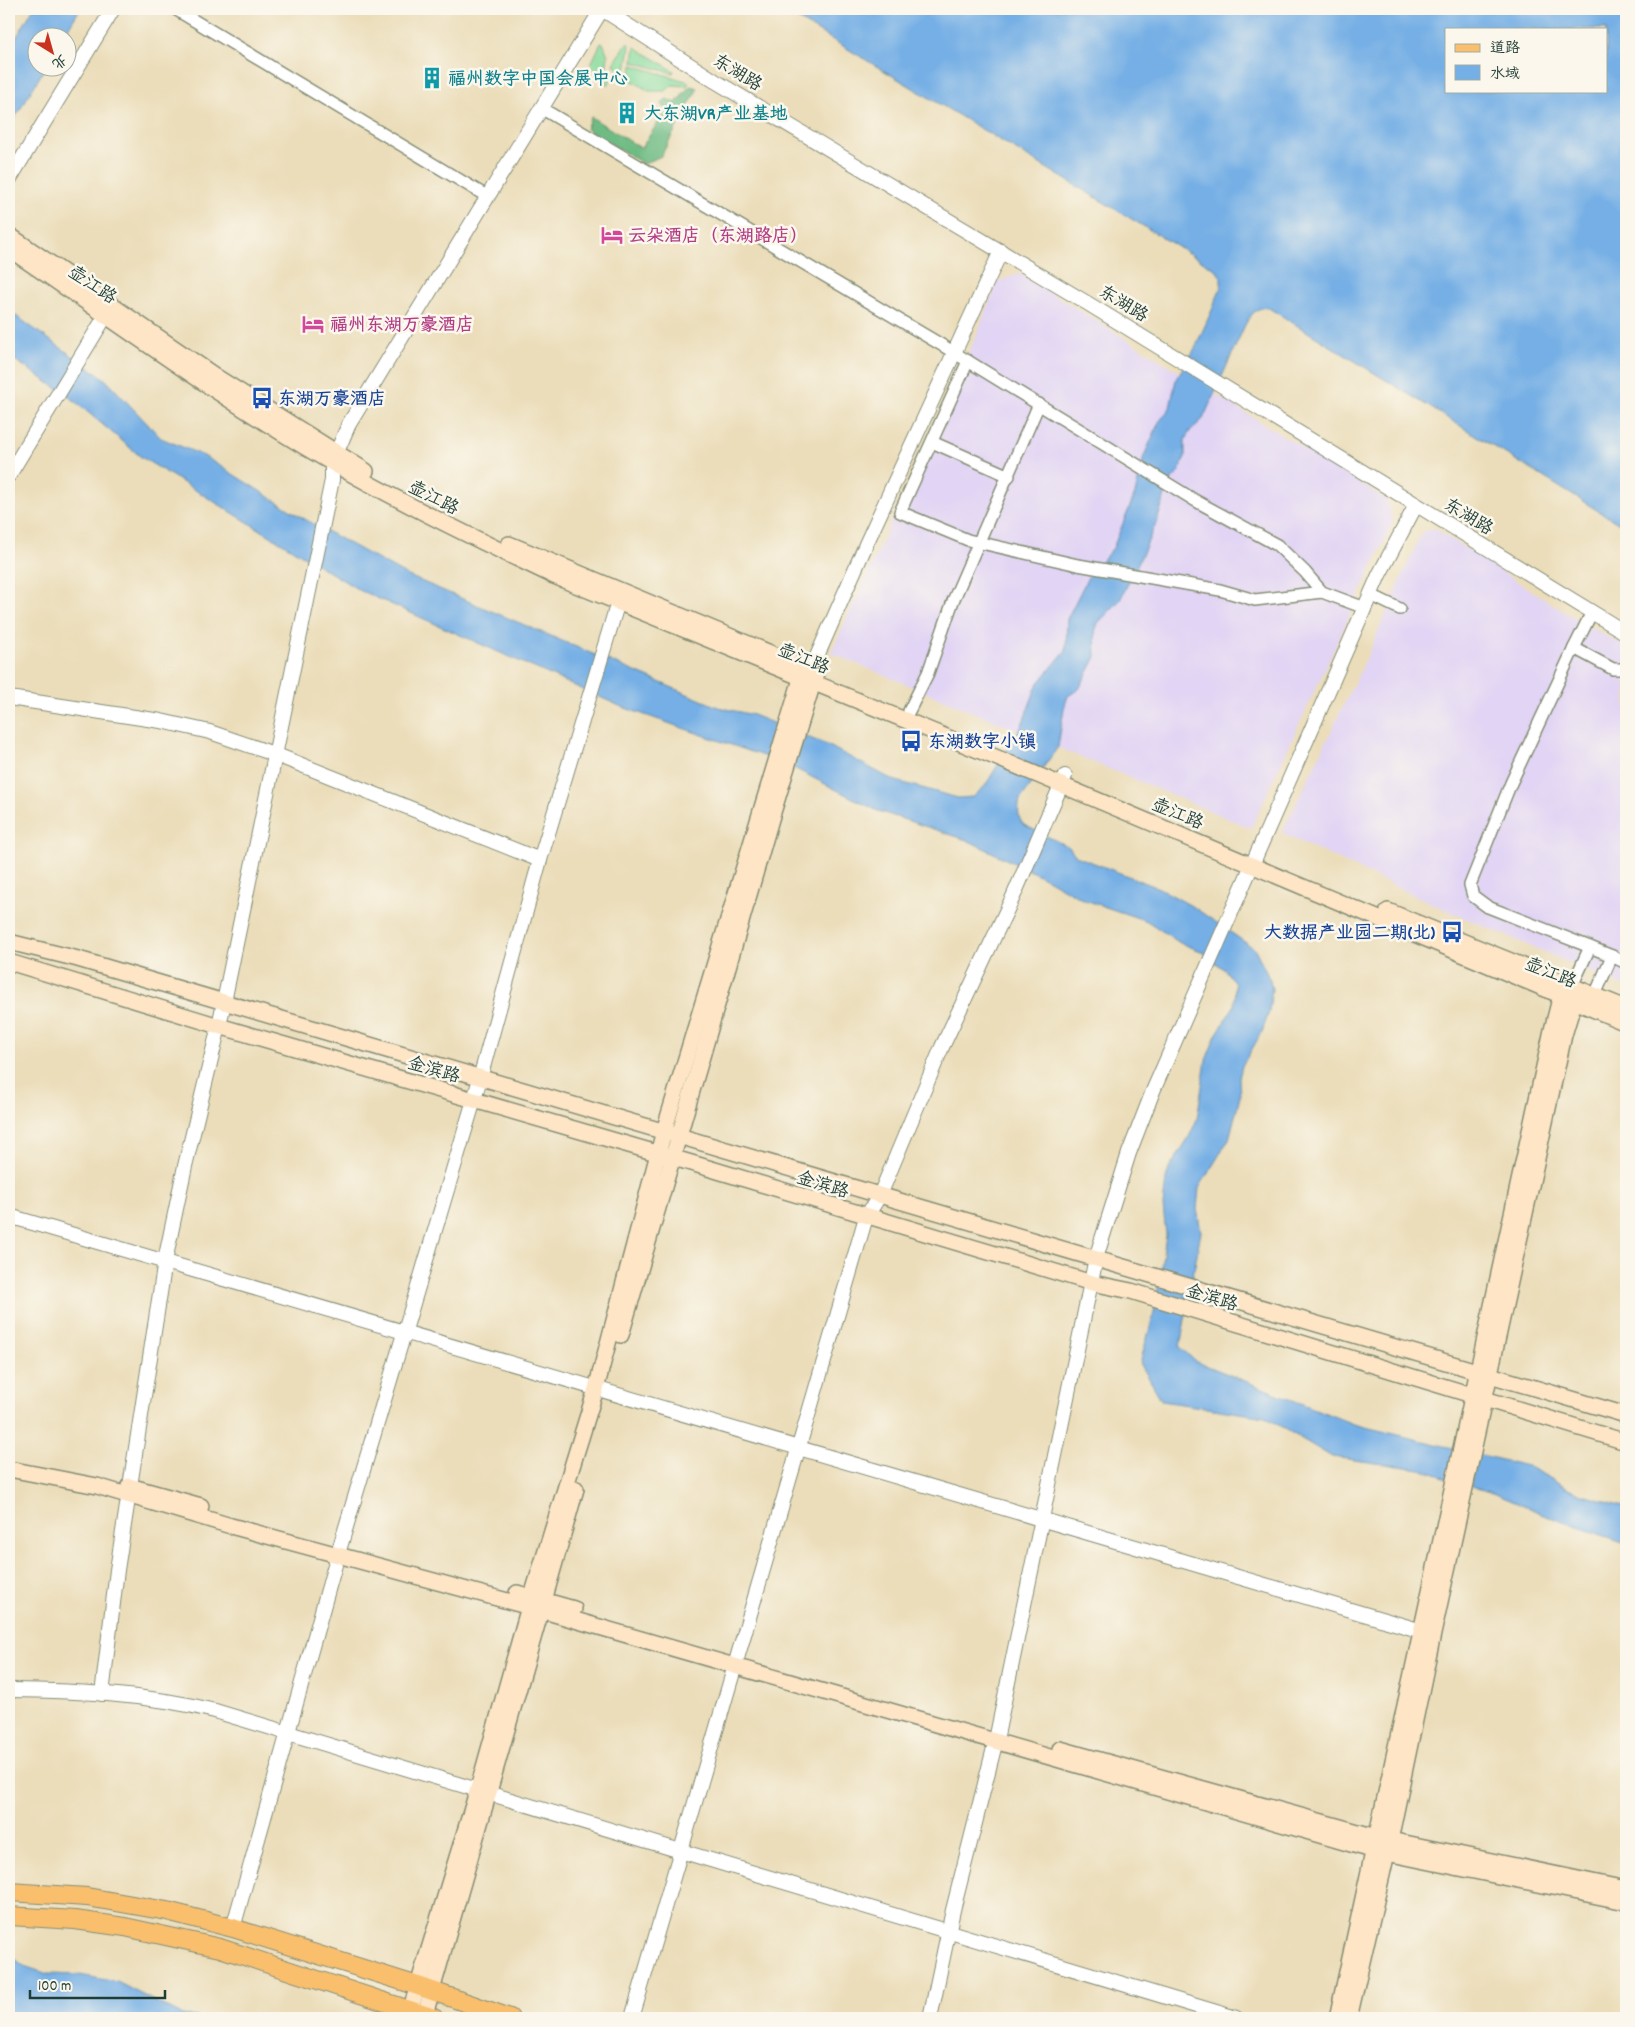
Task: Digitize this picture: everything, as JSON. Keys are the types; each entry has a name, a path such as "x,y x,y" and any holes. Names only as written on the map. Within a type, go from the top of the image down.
{"main road":[{"name":"壶江路","path":"9,235 109,310"},
{"name":"壶江路","path":"9,248 215,376 334,458 372,475 459,520 620,596 1570,991 1626,1023"},
{"name":"壶江路","path":"810,674 909,711 997,753"},
{"path":"9,1916 75,1920 125,1927 220,1948 420,2016 425,1988 536,1603 600,1390 671,1134 797,710 810,674"},
{"name":"金滨路","path":"9,942 78,959 1626,1415"},
{"name":"金滨路","path":"9,962 219,1026 665,1155 866,1217 1092,1283 1131,1291 1626,1442"},
{"path":"171,1010 177,989"},
{"name":"壶江路","path":"1570,991 1595,996 1626,1008"},
{"path":"1349,2018 1381,1845 1478,1396 1570,991"},
{"path":"270,1041 274,1018"},
{"path":"9,1459 66,1469 131,1492 536,1603 736,1662 1381,1845 1626,1902"},
{"path":"9,1469 131,1492"},
{"path":"1381,1845 1626,1889"},
{"path":"1337,2018 1381,1845"},
{"path":"9,1892 87,1897 167,1911 233,1928 425,1988 510,2018"}],"street":[{"path":"9,180 113,9"},
{"path":"175,9 488,197"},
{"path":"102,1694 117,1570 131,1492 165,1261 185,1166 219,1026 222,1002 332,480 334,458 349,424 602,9"},
{"name":"东湖路","path":"602,9 715,80 1183,361 1626,633"},
{"path":"541,108 954,352 1196,501 1277,545 1305,572 1322,592"},
{"path":"810,674 867,542 1001,251"},
{"path":"9,475 109,310"},
{"path":"968,361 900,512 968,540 1078,566 1220,590 1255,600 1322,592 1365,608"},
{"path":"909,711 928,673 953,600 980,543 1040,404"},
{"path":"932,442 1009,476"},
{"path":"930,2018 948,1931 997,1736 1096,1258 1129,1153 1153,1091 1365,608 1416,505"},
{"path":"1371,595 1400,609"},
{"path":"233,1928 289,1735 339,1550 474,1100 540,860 620,596"},
{"path":"1592,612 1511,784 1470,890 1473,896 1488,907 1626,963"},
{"path":"1574,648 1613,669 1626,669"},
{"path":"9,698 193,727 274,754 540,860"},
{"path":"632,2018 866,1217 880,1195 942,1047 1013,897 1051,811 1057,777"},
{"path":"1570,991 1590,947"},
{"path":"1595,996 1612,956"},
{"path":"9,1216 1427,1633"},
{"path":"9,1690 102,1694 189,1704 1236,2018"}],"shaded area":[{"path":"1020,274 1387,500 1393,522 1251,828 831,653 977,334 998,281"},
{"path":"1435,529 1577,620 1626,647 1626,987 1446,910 1282,833 1367,657 1419,538 1423,531"}],"green space":[{"path":"601,43 603,43 608,56 606,70 613,76 608,85 591,64"},
{"path":"627,43 630,45 625,78 614,64"},
{"path":"635,47 674,71 673,73 633,62"},
{"path":"632,65 689,82 687,86 672,85 666,91 649,91 631,80"},
{"path":"690,86 698,88 661,156 644,164 586,129 591,117 641,148 666,111 662,103 666,99 676,103"}],"water":[{"path":"33,9 80,9 68,28 28,28 28,78 39,78 9,128 9,50"},
{"path":"781,9 1626,9 1626,528 1267,307 1256,310 1245,325 1203,419 1190,431 1185,440 1185,457 1178,474 1173,478 1167,489 1157,521 1120,600 1098,623 1095,632 1096,657 1079,689 1068,696 1064,708 1058,747 1020,800 1019,816 1024,825 1069,847 1076,856 1159,888 1195,908 1255,949 1270,980 1272,989 1269,1012 1262,1032 1242,1066 1239,1078 1240,1097 1229,1139 1199,1188 1197,1209 1201,1232 1180,1347 1195,1361 1353,1424 1527,1466 1576,1492 1626,1507 1626,1543 1560,1521 1498,1495 1420,1469 1332,1457 1265,1417 1162,1401 1140,1363 1154,1313 1166,1235 1163,1206 1166,1179 1169,1169 1189,1137 1197,1119 1206,1060 1216,1035 1234,1006 1235,984 1226,971 1201,951 1180,943 1147,921 1082,899 1049,880 967,840 878,811 786,764 622,707 359,590 141,457 71,398 9,356 9,311 105,379 161,438 204,456 303,518 404,574 718,707 753,715 827,745 893,780 958,798 973,797 985,786 1022,725 1037,685 1066,650 1067,619 1088,577 1113,548 1135,494 1144,456 1159,422 1170,408 1176,379 1194,350 1212,310 1221,287 1221,277 1215,269"},
{"path":"9,1954 24,1966 48,1974 80,1975 117,1982 182,2015 207,2018 9,2018"}],"place":[{"name":"福州数字中国会展中心","path":"432,78"},
{"name":"大东湖VR产业基地","path":"627,113"},
{"name":"云朵酒店（东湖路店）","path":"612,235"},
{"name":"福州东湖万豪酒店","path":"313,324"},
{"name":"东湖万豪酒店","path":"262,398"},
{"name":"东湖数字小镇","path":"911,741"},
{"name":"大数据产业园二期(北)","path":"1452,932"}]}
